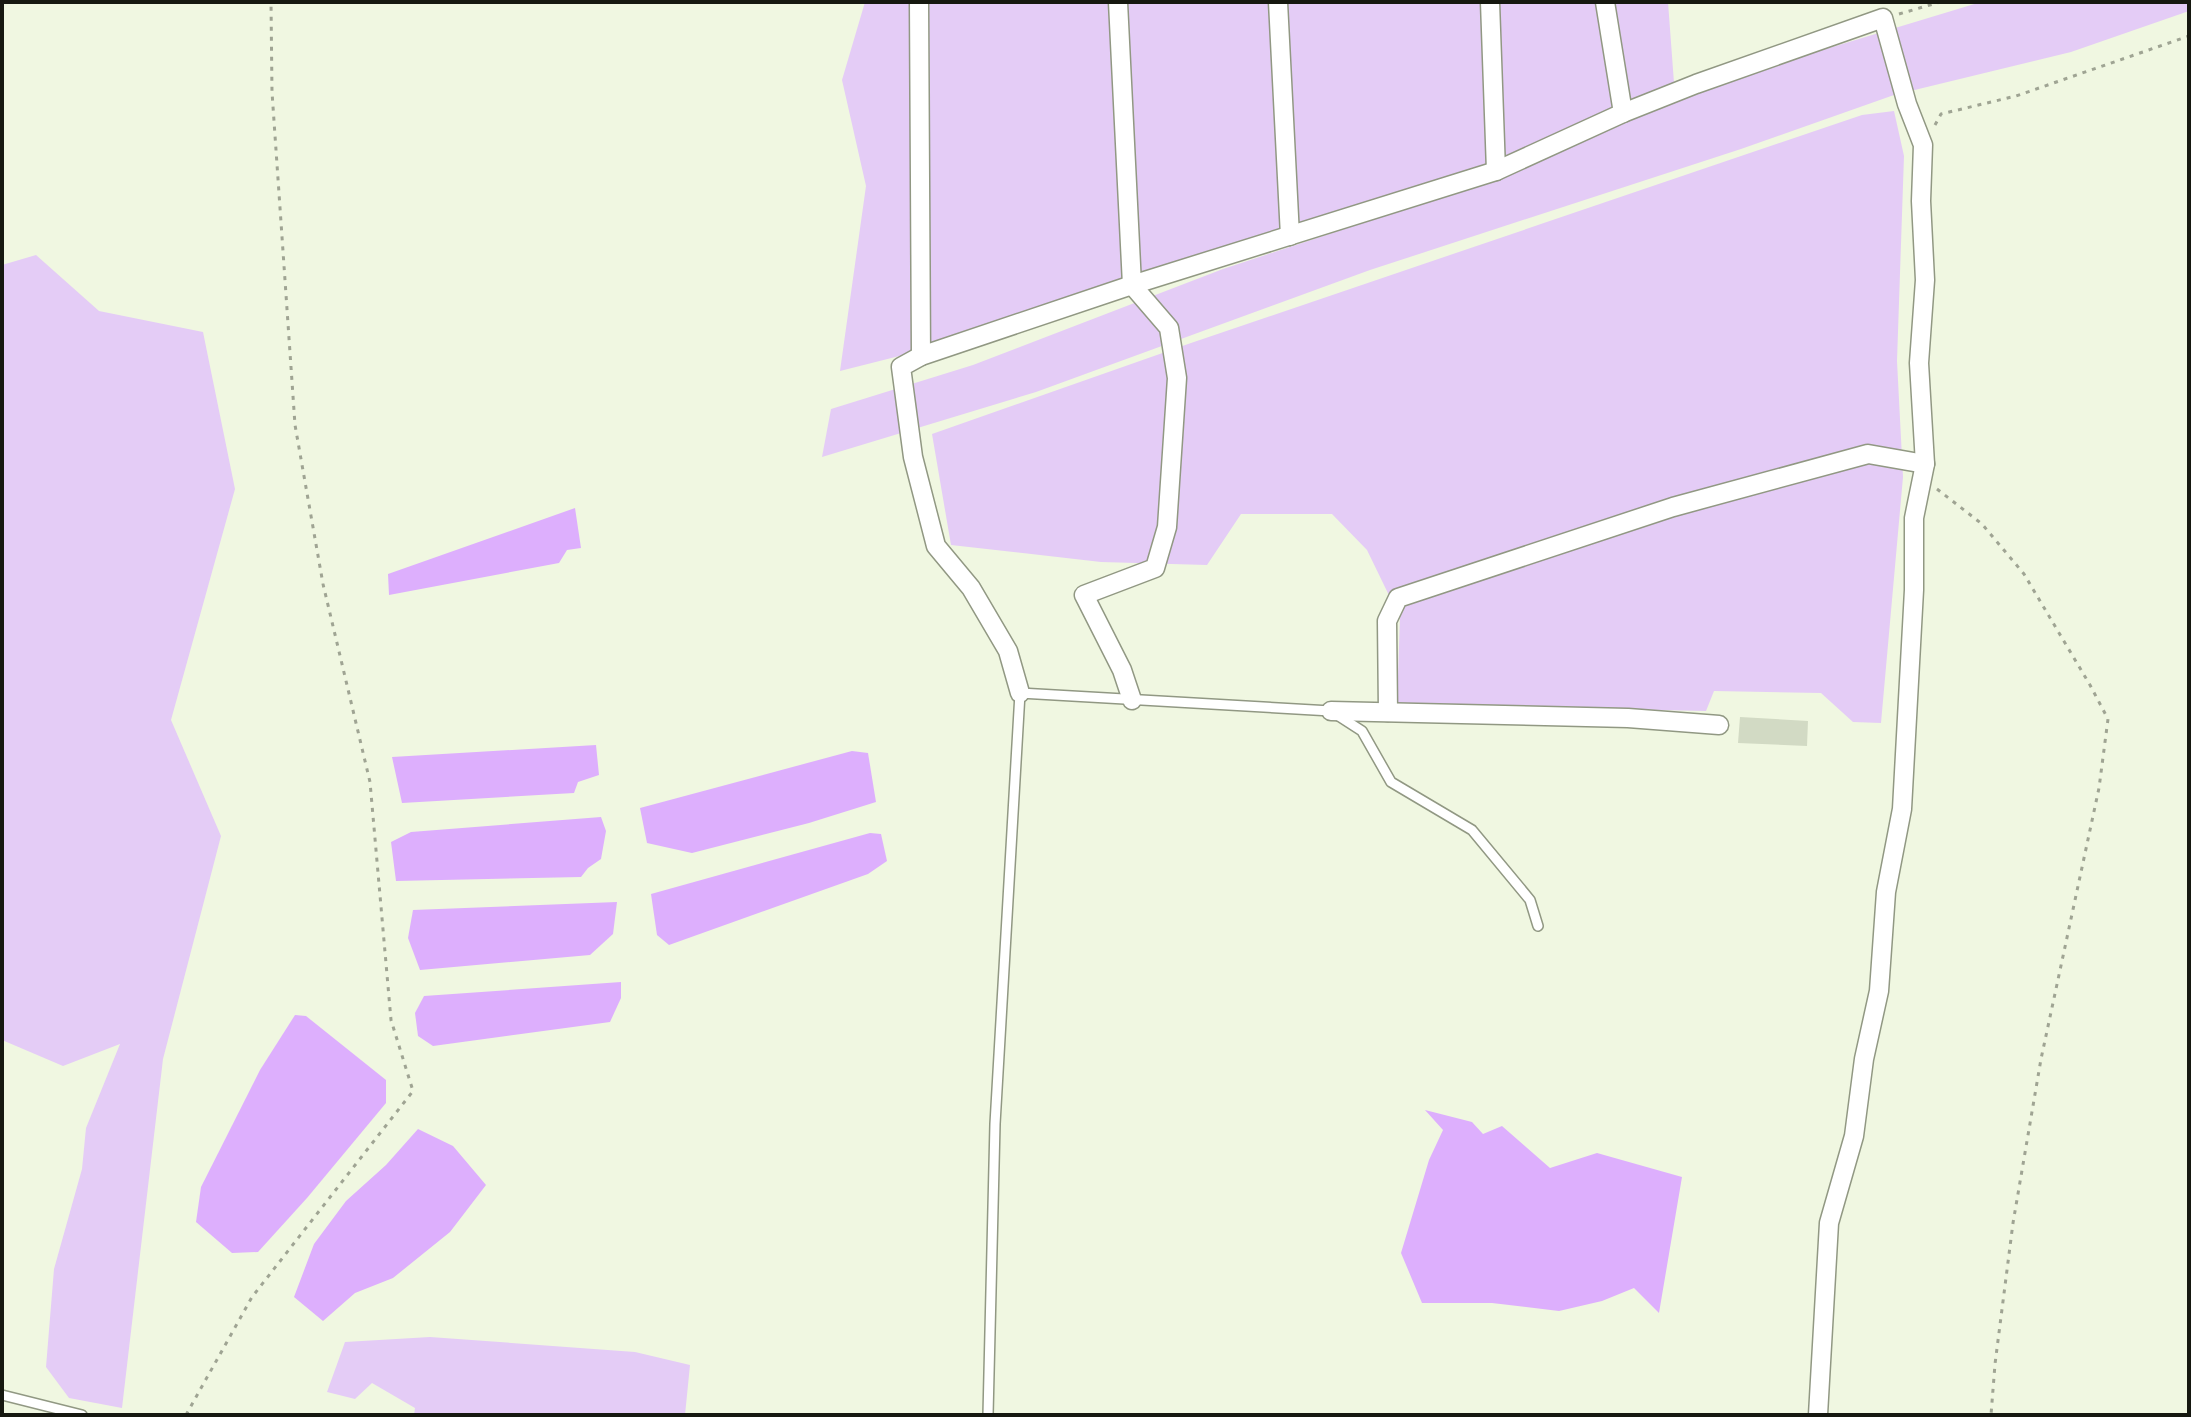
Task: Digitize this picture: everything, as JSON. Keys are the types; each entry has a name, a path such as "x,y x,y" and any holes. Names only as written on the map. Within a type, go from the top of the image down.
{"street":[{"path":"919,2 921,356"},
{"path":"1118,2 1132,285 1169,328 1177,378 1167,527 1155,568 1084,595 1122,670 1132,700"},
{"path":"1278,2 1290,236"},
{"path":"1490,2 1496,171"},
{"path":"1605,2 1623,113"},
{"path":"1020,693 1008,651 971,588 936,546 913,457 901,367 921,356 1132,285 1496,171 1623,113 1696,84 1883,18 1907,104 1923,145 1921,201 1925,280 1919,363 1925,464 1914,518 1914,590 1902,809 1886,892 1879,991 1864,1059 1854,1136 1829,1223 1818,1415"},
{"path":"1388,712 1387,621 1398,598 1673,507 1868,454 1925,464"},
{"path":"1331,711 1628,718 1719,725"}],"lane":[{"path":"988,1415 995,1124 1020,693 1331,711 1362,731 1391,782 1472,830 1530,900 1538,926"},
{"path":"2,1395 82,1415"}],"path":[{"path":"186,1415 252,1297 413,1091 391,1020 370,782 323,584 295,425 272,92 271,2"},
{"path":"1883,18 1940,2"},
{"path":"1923,145 1941,114 2016,96 2189,36"},
{"path":"1925,464 1937,491 1982,524 2024,574 2108,719 2099,788 2028,1133 2013,1223 1991,1415"}],"shaded area":[{"path":"865,2 1668,2 1674,83 1501,165 931,348 840,371 866,186 842,80"},
{"path":"1981,2 2189,2 2189,11 2071,52 1894,95 1741,149 1370,270 1036,392 822,457 831,409 973,365 1223,269 1472,187 1687,91"},
{"path":"1894,111 1904,156 1897,361 1903,477 1881,723 1853,722 1821,693 1714,691 1706,711 1397,704 1400,618 1367,550 1332,514 1241,514 1207,565 1101,562 951,545 932,434 1862,115"},
{"path":"36,255 99,311 203,332 235,489 171,720 221,836 163,1059 122,1408 69,1398 46,1367 54,1269 82,1169 86,1128 120,1044 63,1066 2,1040 2,265"},
{"path":"575,508 581,548 567,550 559,563 389,595 388,574"},
{"path":"596,745 599,775 578,782 574,793 402,803 392,757"},
{"path":"852,751 868,753 876,802 692,853 647,843 640,808"},
{"path":"601,817 606,831 601,859 581,877 396,881 391,842 411,832"},
{"path":"870,833 881,834 887,861 868,874 669,945 657,935 651,894"},
{"path":"617,902 613,934 590,955 420,970 408,938 413,910"},
{"path":"621,982 621,998 610,1022 433,1046 418,1036 415,1013 424,996"},
{"path":"295,1015 306,1016 386,1080 386,1103 258,1252 232,1253 196,1222 201,1187 260,1070"},
{"path":"1425,1110 1472,1122 1483,1134 1502,1126 1550,1168 1597,1153 1682,1177 1659,1313 1634,1288 1602,1301 1559,1311 1492,1303 1422,1303 1401,1253 1429,1160 1443,1130"},
{"path":"418,1129 453,1146 486,1185 450,1232 393,1278 355,1293 323,1321 294,1297 314,1244 346,1201 386,1165"},
{"path":"430,1337 635,1352 690,1365 685,1415 414,1415 415,1408 372,1383 355,1399 327,1392 345,1342"}],"building":[{"path":"1740,717 1808,721 1807,746 1738,743"}]}
